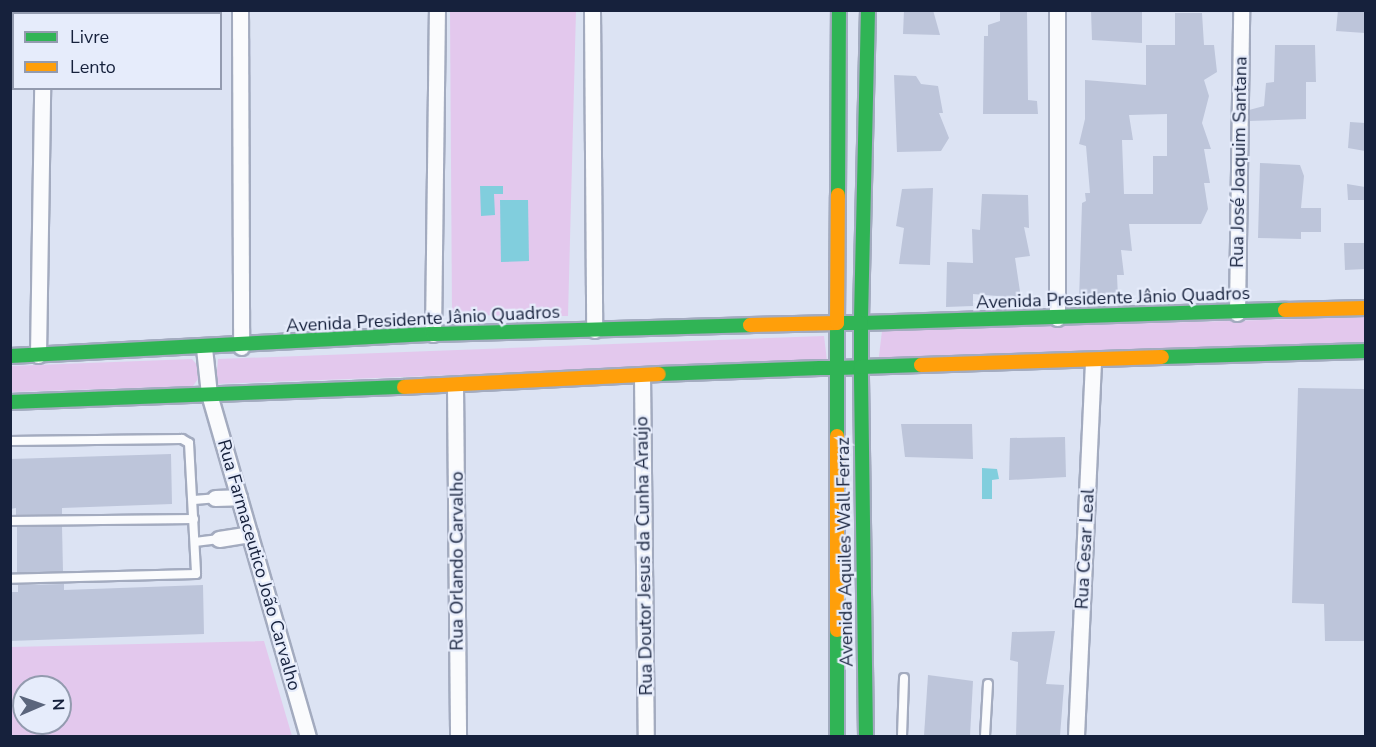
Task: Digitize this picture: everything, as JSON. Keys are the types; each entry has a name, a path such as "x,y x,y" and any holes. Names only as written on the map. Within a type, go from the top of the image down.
{"street":[{"path":"240,10 241,346"},
{"path":"433,334 437,10"},
{"path":"592,10 594,330"},
{"path":"837,323 839,10"},
{"path":"861,323 868,10"},
{"path":"1057,10 1057,318"},
{"name":"Rua José Joaquim Santana","path":"1238,313 1241,10"},
{"path":"38,355 42,90"},
{"name":"Avenida Presidente Jânio Quadros","path":"10,356 204,348 433,334 1365,308"},
{"name":"Avenida Aquiles Wall Ferraz","path":"837,323 837,736"},
{"name":"Avenida Aquiles Wall Ferraz","path":"861,323 866,736"},
{"name":"Rua Farmaceutico João Carvalho","path":"204,348 210,394 308,736"},
{"path":"10,402 455,385 642,375 1093,362 1365,351"},
{"name":"Rua Cesar Leal","path":"1076,736 1093,362"},
{"name":"Rua Doutor Jesus da Cunha Araújo","path":"642,375 646,736"},
{"name":"Rua Orlando Carvalho","path":"455,385 458,736"},
{"path":"215,498 239,497"},
{"path":"219,539 250,534"}],"lane":[{"path":"10,441 182,439 189,443 194,500 196,574 10,579"},
{"path":"194,500 215,498"},
{"path":"10,521 194,519"},
{"path":"195,542 219,539"},
{"path":"902,736 904,678"},
{"path":"985,736 988,684"}],"shaded area":[{"path":"450,11 576,11 568,316 452,315"},
{"path":"1365,317 1365,343 880,360 879,356 882,331"},
{"path":"824,336 827,361 216,384 218,359"},
{"path":"192,359 198,366 198,379 193,386 11,392 10,366"},
{"path":"264,641 292,736 11,736 11,647"}],"water":[{"path":"480,186 503,186 503,194 494,194 495,215 481,216"},
{"path":"500,200 528,200 529,261 501,262"},
{"path":"982,468 997,469 999,479 992,480 992,499 982,499"}],"building":[{"path":"904,10 933,10 940,35 903,34"},
{"path":"1000,10 1027,10 1028,100 1037,101 1038,114 983,114 984,36 988,36 988,25 1000,21"},
{"path":"1091,10 1142,10 1142,43 1092,40"},
{"path":"1338,10 1365,11 1365,33 1336,31"},
{"path":"1175,13 1202,13 1204,45 1214,45 1217,72 1204,80 1209,96 1202,123 1211,149 1204,149 1210,183 1204,183 1208,209 1201,224 1129,224 1132,251 1121,250 1124,275 1117,275 1118,298 1079,301 1082,203 1086,201 1085,193 1090,193 1086,146 1079,144 1085,119 1085,80 1146,85 1146,45 1175,45","holes":["1167,114 1167,156 1153,156 1153,194 1124,194 1122,140 1133,140 1129,115"]},
{"path":"1275,45 1315,45 1316,82 1306,82 1306,119 1249,121 1249,110 1264,106 1266,83 1274,82"},
{"path":"894,75 916,76 921,84 938,86 943,113 939,113 949,138 941,151 897,152"},
{"path":"1350,122 1365,123 1365,151 1348,148"},
{"path":"1260,163 1300,165 1304,176 1301,208 1321,208 1321,232 1301,232 1301,239 1258,238"},
{"path":"1347,184 1365,187 1365,200 1348,200"},
{"path":"933,188 930,265 899,264 904,228 896,226 902,189"},
{"path":"982,194 1028,195 1029,228 1024,227 1030,256 1015,258 1021,298 973,294 973,306 946,307 947,262 973,263 972,229 980,230"},
{"path":"1344,243 1365,243 1365,269 1345,270"},
{"path":"1298,388 1365,389 1365,641 1325,641 1324,604 1292,603"},
{"path":"901,424 972,424 973,459 905,457"},
{"path":"1065,437 1066,477 1009,480 1010,438"},
{"path":"171,454 172,504 62,508 62,514 16,515 16,508 10,509 10,459"},
{"path":"62,526 63,572 17,573 17,527"},
{"path":"64,584 64,590 203,585 204,634 10,641 10,592 18,592 18,585"},
{"path":"1055,631 1046,684 1064,685 1060,736 1016,736 1018,662 1010,660 1012,632"},
{"path":"928,675 973,681 970,736 924,736"}],"traffic: fast":[{"path":"838,195 839,10"},
{"path":"868,10 861,323 1285,310"},
{"path":"659,374 820,368 837,368 861,367 861,323 837,323 837,436"},
{"path":"10,356 433,334 750,325"},
{"path":"1162,357 1366,351"},
{"path":"866,736 861,367 921,365"},
{"path":"10,402 404,387"},
{"path":"837,630 837,736"}],"traffic: slow":[{"path":"750,325 837,323 838,195"},
{"path":"1285,310 1366,308"},
{"path":"921,365 1162,357"},
{"path":"404,387 659,374"},
{"path":"837,436 837,630"}]}
